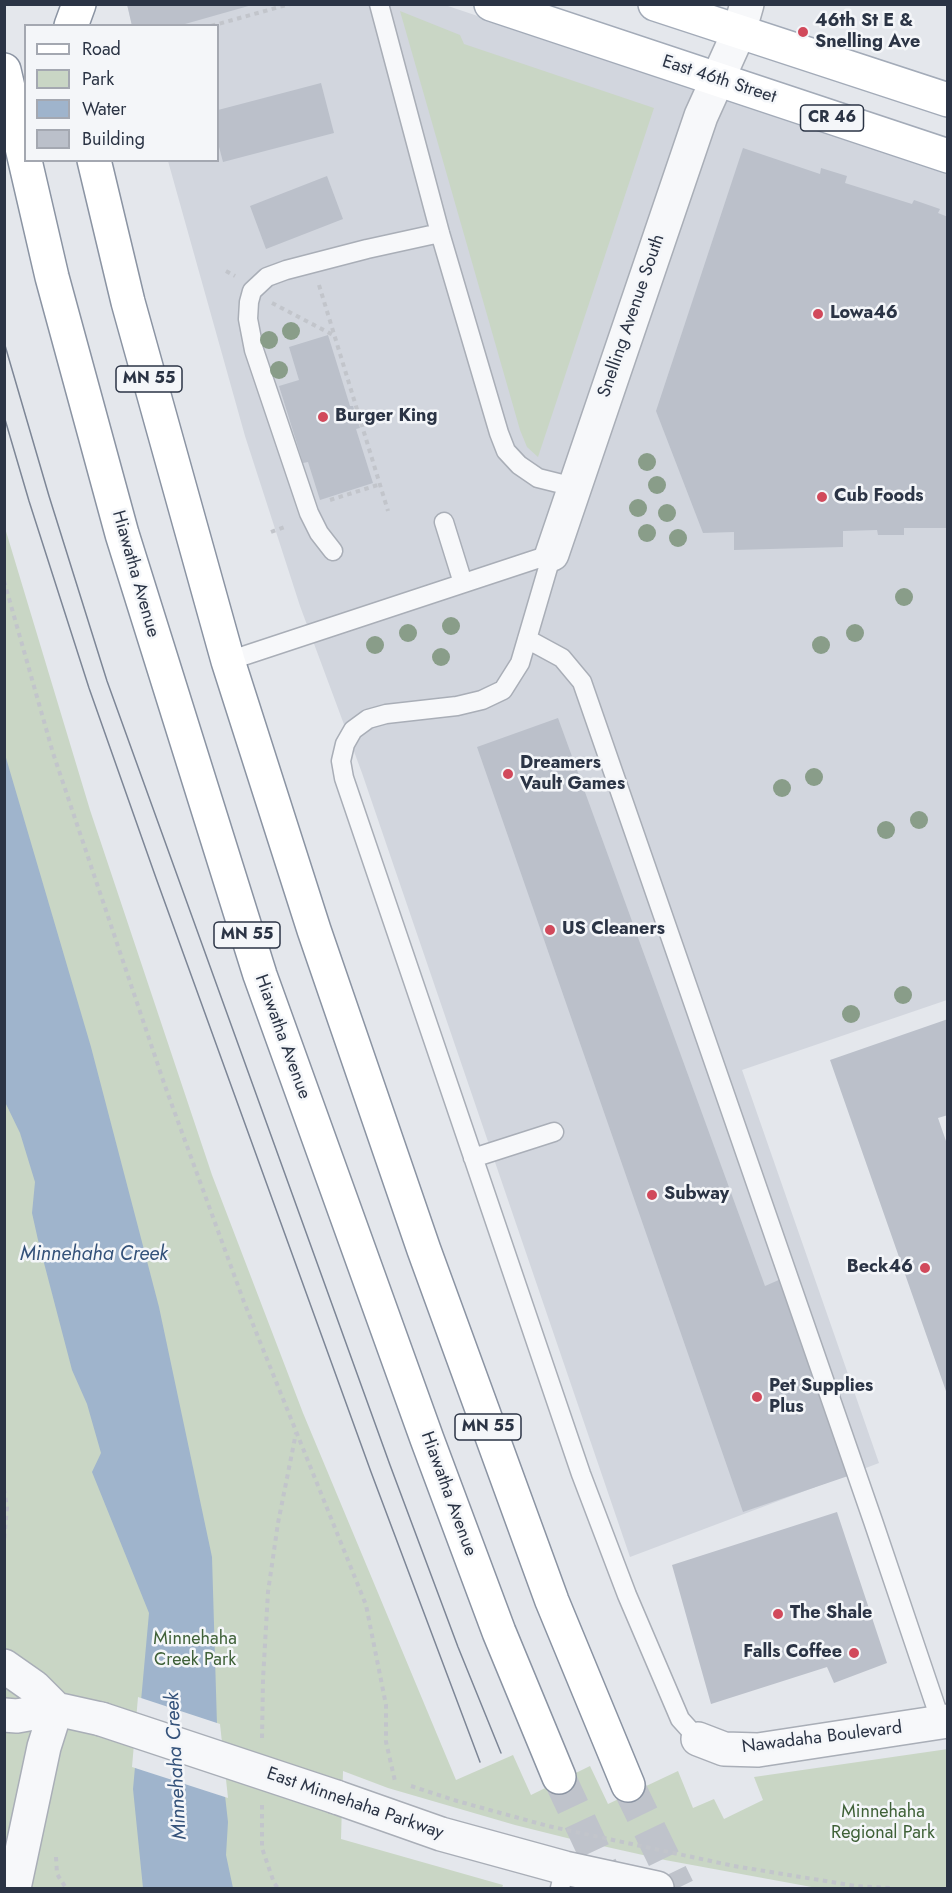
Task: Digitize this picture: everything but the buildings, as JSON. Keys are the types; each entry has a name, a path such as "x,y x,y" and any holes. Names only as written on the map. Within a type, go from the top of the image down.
{"main road":[{"path":"57,4 62,24"},
{"path":"72,24 79,4"},
{"name":"East 46th Street","path":"491,4 948,156"},
{"path":"655,4 743,18 948,100"},
{"name":"Hiawatha Avenue","path":"4,70 24,156"},
{"name":"Hiawatha Avenue","path":"25,162 52,277 122,534 260,975 427,1439 499,1632 559,1777"},
{"name":"MN 55","path":"94,162 134,324 228,661 314,930 424,1250 552,1601 628,1785"}],"street":[{"name":"Snelling Avenue South","path":"552,554 700,116 743,18"},
{"path":"4,1666 34,1687 56,1709 44,1748 15,1888"},
{"name":"East Minnehaha Parkway","path":"4,1715 17,1716 56,1709 101,1719 441,1833 562,1878 657,1888"},
{"name":"Nawadaha Boulevard","path":"698,1739 724,1749 758,1750 944,1722"}],"lane":[{"path":"379,4 440,233 506,451 519,465 538,478 574,487"},
{"path":"333,551 319,533 309,513 254,350 248,320 252,291 267,277 286,270 440,233"},
{"path":"444,522 463,583"},
{"path":"228,661 552,554"},
{"path":"552,554 520,663 503,690 482,700 457,706 386,714 368,719 353,730 345,744 341,761 344,778 581,1474 623,1585 680,1719 698,1739"},
{"path":"527,639 562,658 582,682 944,1722"},
{"path":"473,1158 554,1132"}],"path":[{"path":"218,24 290,4"},
{"path":"226,271 242,281 258,296 335,336"},
{"path":"317,276 388,511"},
{"path":"4,581 53,753 165,1086 244,1302 366,1605 386,1706 386,1742 395,1781 392,1788"},
{"path":"262,1747 262,1679 268,1592 278,1523 296,1432"},
{"path":"4,1489 7,1507 4,1542"},
{"path":"395,1781 548,1826 632,1845 734,1866 856,1886 891,1888"},
{"path":"262,1803 262,1848 274,1883 278,1888"}],"shaded area":[{"path":"127,5 445,5 947,174 947,1000 742,1070 879,1463 630,1557 362,773 300,606 245,436 168,162 219,162 219,24 132,24"}],"green space":[{"path":"400,11 460,35 464,44 654,108 538,457 527,447 520,430"},
{"name":"Minnehaha Creek Park","path":"5,528 90,810 212,1175 303,1413 456,1780 513,1755 531,1795 590,1766 608,1804 678,1771 693,1808 714,1799 724,1819 763,1800 754,1777 948,1749 947,1888 817,1888 665,1860 515,1825 388,1788 343,1771 341,1839 503,1885 502,1888 5,1888"}],"water":[{"name":"Minnehaha Creek","path":"4,751 91,1047 159,1307 212,1557 217,1725 228,1822 226,1855 233,1888 143,1888 133,1789 149,1613 92,1472 101,1453 87,1404 72,1370 38,1240 32,1213 35,1182 20,1133 5,1102"}],"pier":[{"path":"138,1697 220,1724 228,1798 132,1767"}],"tunnel":[{"path":"559,1777 611,1888"},
{"path":"628,1785 678,1888"}],"tram line":[{"path":"4,342 107,681 390,1465 458,1647 501,1753"},
{"path":"4,416 89,688 156,878 371,1472 480,1762"}],"place":[{"name":"46th St E & Snelling Ave","path":"803,32"},
{"name":"Lowa46","path":"818,314"},
{"name":"Burger King","path":"323,417"},
{"name":"Cub Foods","path":"822,497"},
{"name":"Dreamers Vault Games","path":"508,774"},
{"name":"US Cleaners","path":"550,930"},
{"name":"Subway","path":"652,1195"},
{"name":"Beck46","path":"925,1268"},
{"name":"Pet Supplies Plus","path":"757,1397"},
{"name":"The Shale","path":"778,1614"},
{"name":"Falls Coffee","path":"854,1653"}],"park label":[{"name":"Minnehaha Regional Park","path":"883,1823"}]}
